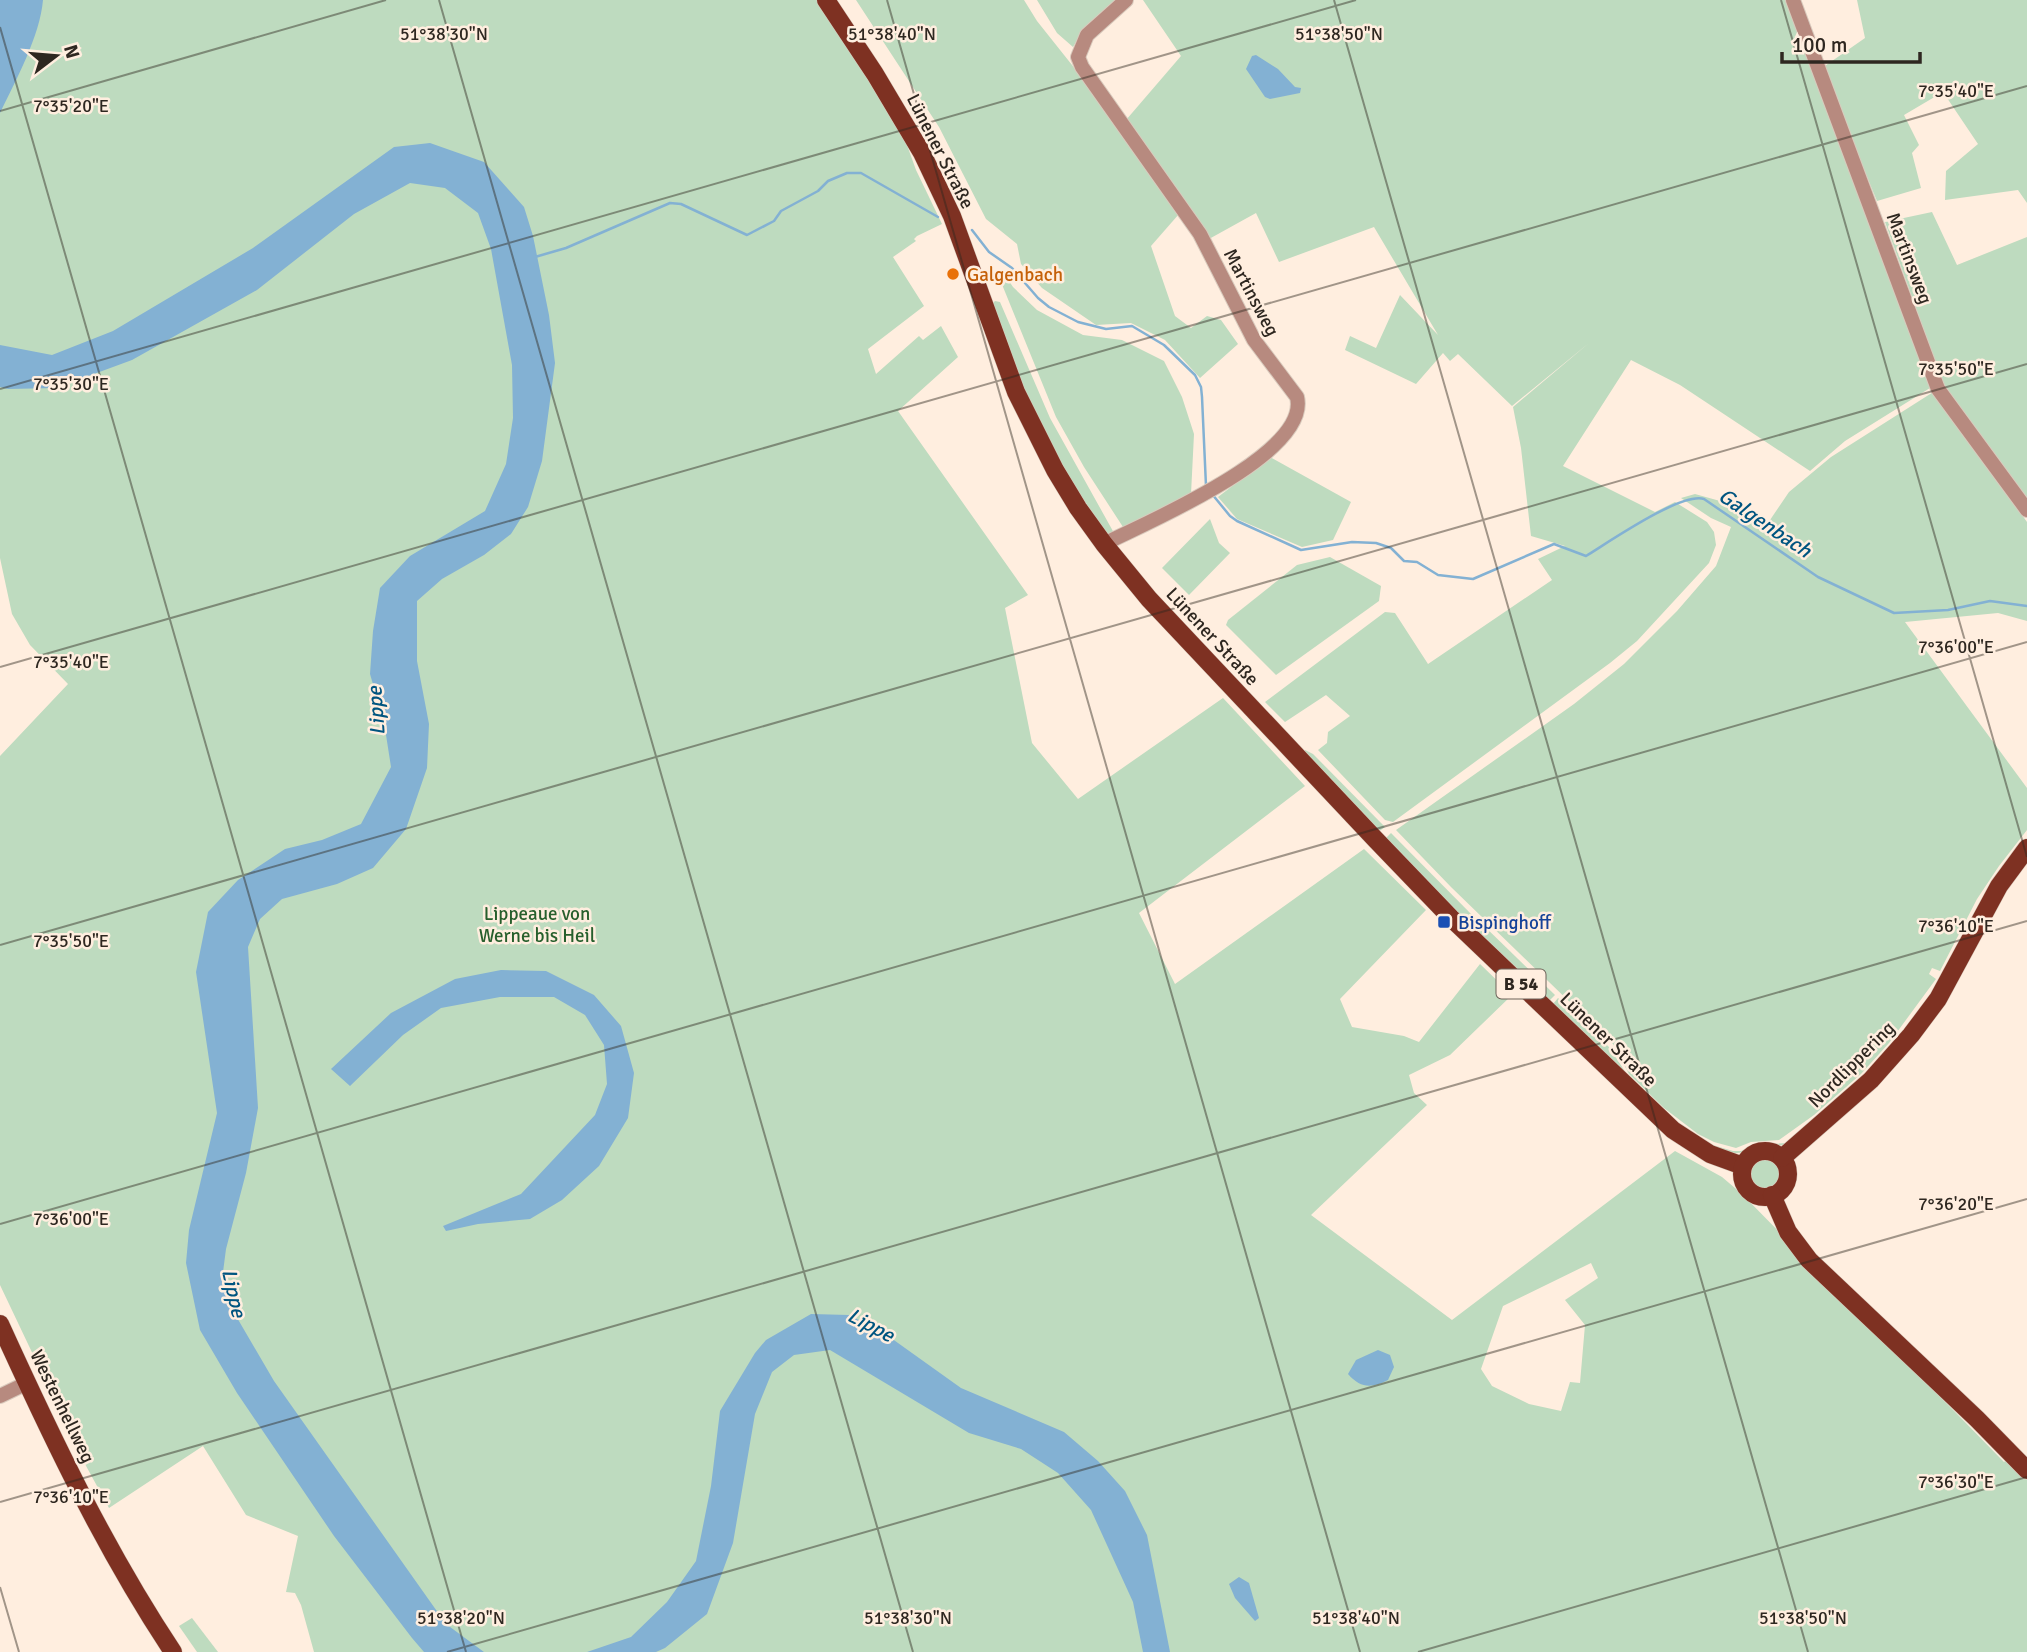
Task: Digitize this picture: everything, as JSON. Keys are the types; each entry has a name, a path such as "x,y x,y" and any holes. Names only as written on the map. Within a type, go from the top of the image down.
{"main road":[{"name":"Lünener Straße","path":"826,0 894,104 922,153 952,216 999,350 1030,421 1072,498 1104,544 1149,599 1197,651 1451,918 1672,1130 1710,1154 1743,1166"},
{"name":"Nordlippering","path":"1782,1158 1871,1080 1911,1035 1938,999 1999,886 2027,848"},
{"path":"1770,1151 1782,1158 1787,1170 1783,1188 1772,1195 1759,1196 1748,1189 1742,1178 1743,1166 1751,1155 1770,1151"},
{"path":"1772,1195 1788,1232 1809,1260 2027,1470"},
{"name":"Westenhellweg","path":"0,1324 116,1559 173,1652"}],"street":[{"name":"Martinsweg","path":"1104,544 1215,490 1279,441 1292,423 1298,404 1297,397 1254,340 1200,234 1082,67 1078,57 1087,35 1126,0"},
{"name":"Martinsweg","path":"1793,0 1938,389 2027,510"},
{"path":"0,1396 27,1383"}],"green space":[{"name":"Lippeaue von Werne bis Heil","path":"0,0 817,0 898,120 916,170 942,224 917,236 914,239 916,241 893,257 924,306 868,349 876,374 919,336 923,340 941,326 958,357 898,411 1028,595 1005,608 1032,743 1078,799 1223,698 1305,786 1139,913 1175,984 1364,849 1426,910 1340,999 1352,1027 1404,1036 1419,1042 1480,964 1512,995 1450,1055 1409,1075 1414,1093 1427,1105 1311,1215 1452,1320 1675,1151 1722,1177 1742,1194 2004,1462 2008,1459 2027,1477 2027,1652 314,1652 301,1605 295,1593 286,1592 298,1536 246,1515 203,1446 109,1508 85,1464 0,1285 0,756 68,684 30,645 12,614 0,558","holes":["1591,1263 1598,1278 1565,1300 1585,1325 1580,1383 1570,1382 1561,1411 1529,1404 1492,1386 1481,1369 1503,1306"]},
{"path":"856,0 1024,0 1179,214 1151,246 1175,316 1191,328 1207,316 1221,320 1238,344 1200,378 1165,340 1131,323 1096,325 1042,288 1021,264 1017,244 986,219 939,127"},
{"path":"1037,0 1116,0 1085,27 1073,47 1057,33"},
{"path":"1143,0 1786,0 1930,388 1845,441 1810,471 1680,385 1631,360 1563,466 1655,512 1675,502 1707,522 1714,532 1716,545 1709,563 1637,641 1610,663 1393,822 1385,820 1318,750 1327,743 1328,732 1350,716 1326,695 1285,722 1265,702 1385,612 1395,613 1428,664 1552,580 1538,559 1565,546 1531,536 1521,448 1513,407 1589,343 1512,406 1458,354 1450,361 1443,353 1416,384 1345,350 1350,336 1376,348 1400,295 1438,335 1374,227 1279,262 1256,213 1209,239 1126,120 1181,56"},
{"path":"1857,0 2027,0 2027,203 2018,190 1945,200 1946,171 1978,144 1943,92 1904,115 1919,145 1912,153 1921,188 1877,201 1822,68 1865,38"},
{"path":"1932,212 1957,265 2027,237 2027,502 1944,386 1885,222"},
{"path":"1005,275 1013,287 1037,310 1083,335 1122,340 1164,361 1182,397 1194,434 1191,494 1123,527 1056,417 1001,282"},
{"path":"995,301 1000,302 1050,418 1114,533 1107,534 1068,477 1017,375 992,304"},
{"path":"1938,389 1967,437 2027,522 2027,621 1998,613 1905,622 2027,788 2027,830 1977,899 1940,971 1932,968 1929,974 1936,979 1889,1043 1861,1074 1814,1115 1779,1140 1751,1142 1736,1148 1714,1142 1698,1134 1664,1108 1629,1074 1613,1044 1396,830 1574,704 1624,664 1677,611 1716,566 1731,527 1711,518 1681,498 1695,494 1720,501 1752,520 1770,520 1789,492 1831,457"},
{"path":"1270,457 1351,502 1333,540 1302,547 1237,519 1218,497"},
{"path":"1210,519 1219,543 1230,553 1189,595 1162,568"},
{"path":"1330,557 1381,586 1379,601 1276,675 1226,625 1228,620 1297,565"},
{"path":"1305,750 1313,754 1385,827 1378,832 1305,755"},
{"path":"1391,833 1476,919 1471,925 1385,839"},
{"path":"1479,921 1555,995 1550,1000 1474,928"},
{"path":"1558,998 1610,1048 1631,1081 1691,1135 1733,1151 1741,1151 1755,1145 1787,1143 1735,1153 1712,1147 1687,1134 1638,1092 1553,1004"},
{"path":"1764,1156 1777,1161 1782,1174 1777,1187 1764,1192 1751,1187 1746,1174 1751,1161"},
{"path":"192,1618 218,1652 197,1652 179,1626"}],"water":[{"path":"0,0 43,0 32,43 0,113"},
{"path":"1256,55 1278,69 1295,87 1301,88 1300,93 1270,99 1265,97 1246,69 1252,56"},
{"path":"430,143 484,162 524,207 533,236 549,315 555,363 542,461 528,507 511,534 484,555 442,579 417,601 417,661 429,724 427,768 406,829 373,868 337,884 282,899 260,919 248,947 258,1108 223,1272 236,1316 274,1381 446,1624 484,1652 424,1652 412,1638 334,1536 237,1393 200,1330 186,1263 189,1230 217,1113 196,972 208,912 238,880 285,849 322,840 361,824 391,767 384,722 370,674 380,588 410,556 485,511 506,464 513,418 512,365 491,249 478,213 445,188 410,183 354,214 257,290 132,360 56,388 0,387 0,345 52,355 113,331 253,248 394,147"},
{"path":"501,970 546,971 594,995 621,1026 634,1073 628,1118 599,1166 562,1200 530,1219 478,1224 446,1231 443,1226 521,1194 595,1115 607,1084 604,1045 585,1015 554,997 500,997 441,1008 403,1035 350,1086 331,1069 391,1013 455,979"},
{"path":"811,1314 849,1315 884,1333 961,1388 1064,1432 1098,1461 1125,1491 1147,1535 1170,1652 1143,1652 1133,1602 1091,1510 1058,1473 1021,1449 969,1433 830,1350 794,1355 772,1372 755,1414 733,1543 707,1614 665,1648 656,1652 587,1652 631,1637 667,1602 696,1561 711,1486 720,1411 755,1353 766,1340"},
{"path":"1378,1350 1390,1355 1394,1367 1388,1380 1377,1385 1362,1385 1348,1374 1356,1360"},
{"path":"1239,1577 1249,1583 1259,1618 1255,1621 1235,1598 1229,1584"}],"waterway":[{"name":"Galgenbach","path":"535,257 566,248 670,203 681,204 747,235 774,221 781,211 818,191 828,181 847,173 861,173 938,217"},
{"name":"Galgenbach","path":"972,230 989,252 1012,268 1049,307 1078,322 1106,329 1132,326 1164,345 1195,375 1202,397 1206,486"},
{"name":"Galgenbach","path":"1212,494 1237,521 1301,550 1352,542 1376,543 1391,548 1404,561 1417,562 1438,575 1473,579 1554,544 1586,556 1663,510 1693,499 1704,499 1818,577 1894,613 1948,610 1990,601 2027,606"}],"place":[{"name":"Galgenbach","path":"953,274"},
{"name":"Bispinghoff","path":"1444,922"}],"water label":[{"name":"Lippe","path":"376,711"},
{"name":"Lippe","path":"234,1293"},
{"name":"Lippe","path":"871,1325"}]}
